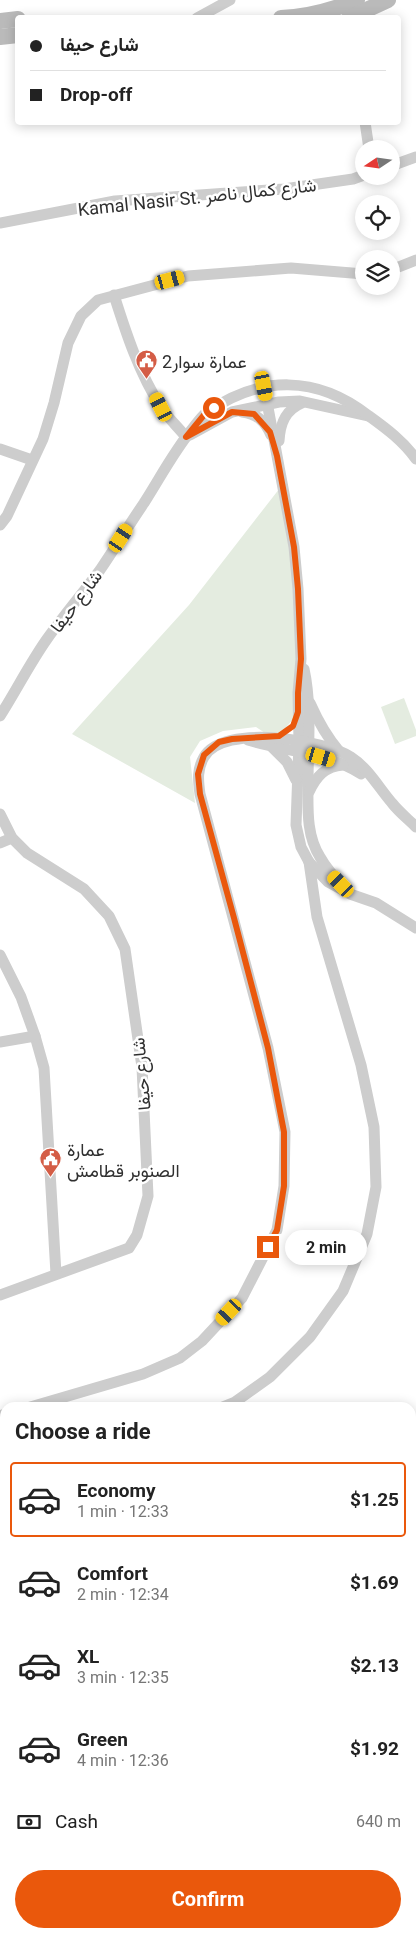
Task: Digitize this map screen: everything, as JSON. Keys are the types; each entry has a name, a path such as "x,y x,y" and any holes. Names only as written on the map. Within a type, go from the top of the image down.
{"main road":[{"path":"307,15 346,5 357,0"},
{"path":"356,15 388,0"},
{"path":"0,22 15,20"},
{"path":"0,37 15,35"}],"street":[{"path":"202,15 230,0"},
{"path":"365,125 368,140"},
{"path":"400,163 416,157"},
{"name":"Kamal Nasir St. شارع كمال ناصر","path":"0,223 115,201 284,189 355,178"},
{"path":"400,266 416,260"},
{"path":"0,525 7,516 43,439 54,403 68,343 81,316 98,300 188,276 291,268 355,273"},
{"path":"114,295 125,331 145,376 161,407 186,437"},
{"name":"شارع حيفا","path":"0,716 46,640 100,570 186,437 204,415 224,401 264,386 299,384 329,393 356,404 388,429 410,450 416,459"},
{"path":"264,386 294,547 301,659 298,712 308,794 308,817 312,838 319,856 331,874 350,894"},
{"name":"شارع حيفا","path":"186,437 232,412 279,402 304,402 370,416"},
{"path":"277,456 280,428 284,417 292,407 304,402"},
{"path":"232,412 254,414 270,432 277,456"},
{"path":"0,449 32,460"},
{"path":"301,659 309,699 318,721 328,738 339,751 352,758 416,827"},
{"path":"309,699 298,784 296,825 301,848 309,862 328,882 350,894 376,903 416,928"},
{"path":"271,741 293,726 298,712"},
{"path":"47,1402 143,1374 180,1358 202,1341 242,1298 277,1230 284,1186 284,1132 268,1048 200,794 198,774 204,755 219,742 264,736 271,741 287,762 298,784"},
{"path":"271,741 339,751"},
{"path":"303,747 347,765 380,789"},
{"path":"308,794 315,779 323,772 338,765 347,765"},
{"name":"شارع حيفا","path":"0,814 12,838 27,853 84,889 109,916 125,949 142,1067 148,1196 137,1235 129,1248 0,1295"},
{"path":"0,843 12,838"},
{"path":"235,1402 270,1378 310,1337 343,1291 367,1234 376,1187 374,1127 361,1065 317,917 309,862"},
{"path":"0,954 21,997 44,1068 56,1274"},
{"path":"0,1042 35,1036"}],"shaded area":[{"path":"283,484 296,566 298,713 279,736 271,737 256,727 223,731 200,741 190,757 195,803 72,734 189,605"},
{"path":"404,698 416,730 416,736 395,744 381,707"}],"place":[{"name":"عمارة سوار2","path":"146,380"},
{"name":"عمارة الصنوبر قطامش","path":"51,1178"}],"route":[{"path":"214,408 204,415 186,437 232,412 254,414 270,432 280,470 294,547 298,589 301,659 298,712 293,726 279,736 232,739 219,742 204,755 198,774 200,794 268,1048 284,1132 284,1186 277,1230 268,1247"}]}
